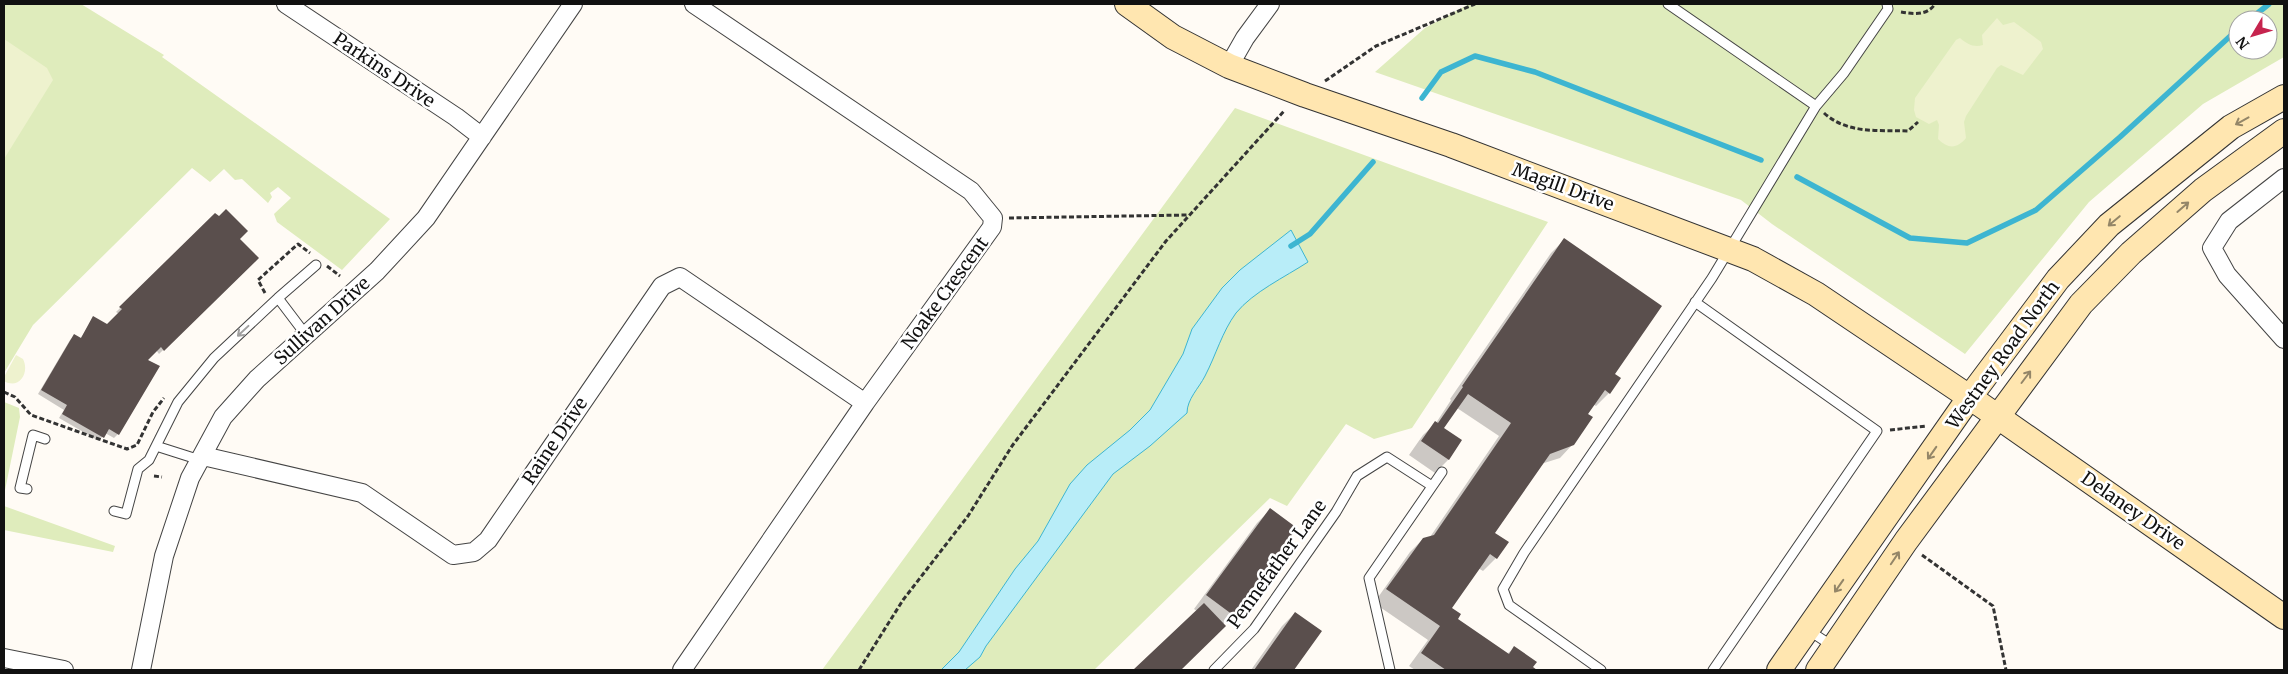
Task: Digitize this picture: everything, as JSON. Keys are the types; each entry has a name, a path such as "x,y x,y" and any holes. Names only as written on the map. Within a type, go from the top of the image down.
{"main road":[{"name":"Magill Drive","path":"1127,4 1173,37 1229,66 1305,95 1451,145 1753,259 1816,294 1983,407"},
{"name":"Westney Road North","path":"1818,670 1906,541 2058,279 2109,224 2231,127 2284,97"},
{"name":"Westney Road North","path":"1779,670 1808,630 1983,407 2019,386 2081,304 2131,253 2203,190 2284,131"},
{"name":"Delaney Drive","path":"1983,407 2284,617"}],"street":[{"name":"Parkins Drive","path":"286,4 456,117 482,137"},
{"name":"Sullivan Drive","path":"140,670 164,556 190,478 223,417 257,379 377,271 426,218 573,4"},
{"name":"Noake Crescent","path":"682,670 866,403 992,228 993,218 972,191 694,4"},
{"path":"1229,66 1245,38 1270,4"},
{"path":"2284,178 2229,221 2212,248 2227,275 2284,338"},
{"name":"Raine Drive","path":"202,458 362,493 453,555 474,552 488,540 662,286 680,277 866,403"},
{"path":"4,658 64,670"}],"lane":[{"path":"1668,4 1816,106"},
{"path":"1601,670 1509,605 1503,589 1524,553 1730,249 1816,106 1844,72 1887,6"},
{"path":"114,511 126,514 133,467 149,460 178,402 214,358 316,265"},
{"path":"278,298 306,335"},
{"path":"1694,302 1877,431 1713,670"},
{"path":"27,490 20,488 33,435 45,439"},
{"path":"156,446 202,458"},
{"name":"Pennefather Lane","path":"1214,670 1254,629 1336,512 1343,497 1357,476 1387,457 1432,486"},
{"path":"1390,670 1369,578 1442,472"},
{"path":"1808,630 1834,647"}],"path":[{"path":"859,670 903,600 968,516 1012,446 1166,241 1188,215 1290,105 1376,46 1474,4"},
{"path":"1887,6 1914,14 1926,12 1935,4"},
{"path":"1816,106 1839,125 1855,129 1908,131 1918,122"},
{"path":"993,218 1188,215"},
{"path":"259,299 266,293 258,280 298,244 312,255"},
{"path":"326,266 340,276"},
{"path":"4,392 15,397 31,415 127,449 133,449 137,445 152,412 167,393"},
{"path":"1877,431 1929,426"},
{"path":"154,476 162,478"},
{"path":"1922,555 1993,606 2006,670"}],"green space":[{"path":"4,4 81,4 164,55 162,57 390,219 342,270 277,222 274,214 291,198 278,187 270,193 272,197 268,203 242,179 235,180 224,169 210,182 192,168 33,325 4,373"},
{"path":"1469,4 2284,4 2284,57 2203,104 2089,202 1965,354 1772,224 1741,200 1375,72 1425,28"},
{"path":"1997,18 2003,25 2014,22 2041,42 2043,49 2023,75 2001,65 1997,68 1966,116 1964,122 1966,138 1956,146 1945,145 1938,139 1939,125 1937,120 1929,124 1916,117 1914,110 1915,98 1956,40 1960,38 1971,45 1983,45 1982,35"},
{"path":"4,39 47,68 53,80 4,159"},
{"path":"1235,108 1548,222 1412,428 1374,439 1346,424 1287,506 1270,498 1094,670 822,670"},
{"path":"16,355 23,359 25,364 24,374 18,382 9,383 4,381 4,377"},
{"path":"4,402 19,408 20,417 4,495"},
{"path":"4,506 115,546 113,552 4,530"}],"water":[{"path":"1291,230 1308,262 1251,298 1236,313 1205,376 1191,398 1187,413 1150,446 1113,474 986,646 980,657 965,670 941,670 959,652 1015,569 1038,541 1070,484 1087,465 1130,430 1150,410 1183,354 1192,329 1222,288 1240,270"}],"building":[{"path":"226,209 248,231 240,239 259,258 164,351 161,347 148,360 160,366 119,435 109,429 104,438 62,414 67,405 41,390 74,334 81,338 93,316 107,324 122,309 119,307 215,213 219,216"},
{"path":"1564,238 1662,306 1615,374 1621,378 1610,394 1605,390 1588,414 1593,417 1574,445 1550,454 1495,533 1509,542 1497,559 1490,554 1452,608 1461,614 1458,619 1509,654 1514,646 1537,662 1533,667 1537,670 1446,670 1421,653 1440,626 1386,589 1423,538 1434,535 1511,423 1468,394 1444,428 1462,440 1449,460 1421,441 1435,421 1438,423"},
{"path":"1270,508 1297,528 1233,615 1206,595"},
{"path":"1204,603 1226,626 1181,670 1133,670"},
{"path":"1295,612 1322,631 1294,670 1254,670"}],"waterway":[{"path":"2262,10 2269,4"},
{"path":"1797,177 1910,238 1967,243 2036,210 2120,137 2228,38"},
{"path":"1422,98 1441,72 1475,56 1535,72 1761,160"},
{"path":"1291,246 1310,234 1373,162"}]}
